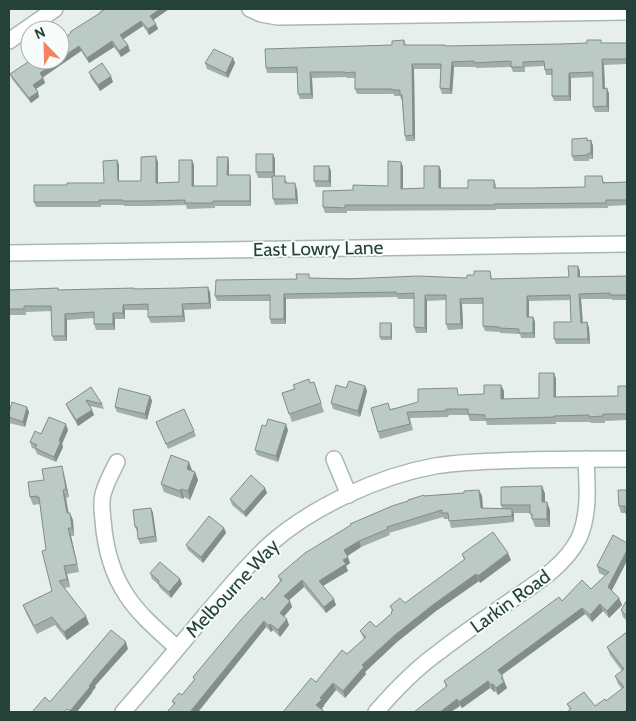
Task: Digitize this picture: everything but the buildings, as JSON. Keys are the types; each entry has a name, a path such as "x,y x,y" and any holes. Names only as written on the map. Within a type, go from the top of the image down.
{"street":[{"path":"9,41 55,9"},
{"path":"250,9 261,14 278,17 627,12"},
{"name":"East Lowry Lane","path":"9,253 627,244"},
{"name":"Melbourne Way","path":"123,712 243,571 270,544 321,508 392,476 413,470 460,462 627,458"},
{"path":"334,459 349,495"},
{"name":"Larkin Road","path":"376,712 421,665 534,585 561,562 571,550 582,530 585,518 587,502 586,459"},
{"path":"117,462 103,495 104,534 110,559 127,597 146,619 178,648"}]}
